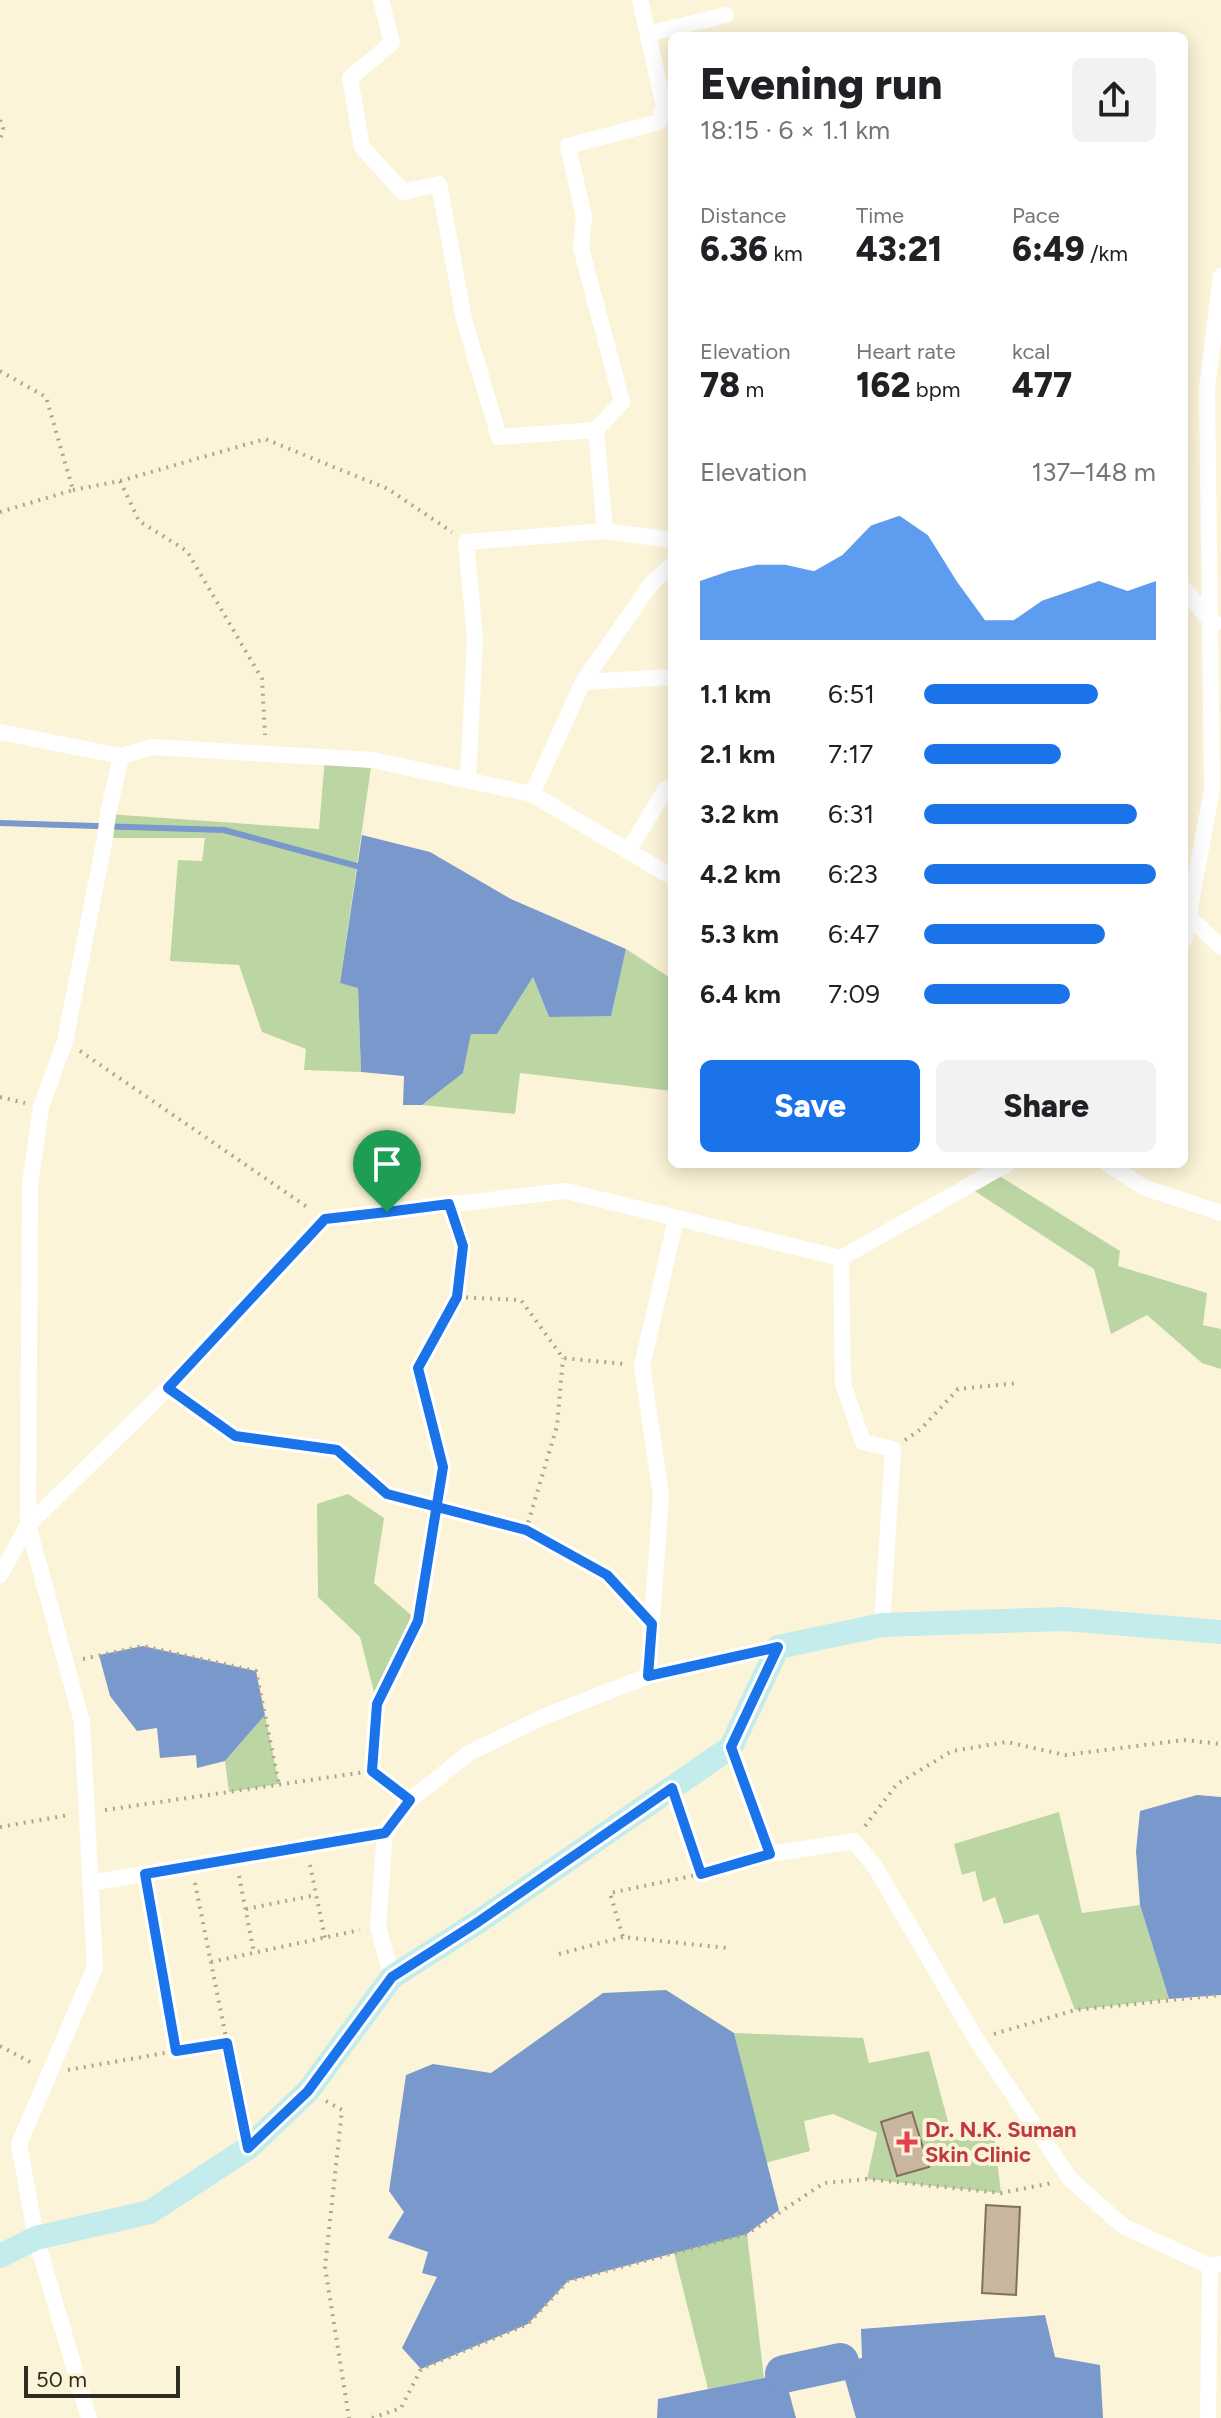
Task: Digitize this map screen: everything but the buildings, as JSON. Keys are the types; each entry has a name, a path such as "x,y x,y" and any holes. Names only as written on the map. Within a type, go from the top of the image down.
{"main road":[{"path":"0,2256 36,2238 150,2212 248,2148 308,2091 392,1977 478,1922 731,1747 778,1647 882,1625 1065,1619 1221,1632"}],"street":[{"path":"381,0 392,43 350,78 362,147 403,192 439,184 464,319 499,437 596,430 622,402 581,248 584,217 568,146 659,122 664,106 640,0"},
{"path":"648,34 726,15"},
{"path":"1188,908 1217,789 1216,623 1207,389 1221,276"},
{"path":"596,430 605,531"},
{"path":"468,780 475,639 466,542 605,531 668,539"},
{"path":"532,794 583,682 651,584 668,569"},
{"path":"1188,593 1216,623"},
{"path":"583,682 668,677"},
{"path":"0,732 121,756 152,747 372,760 468,780 532,794 668,875"},
{"path":"89,2418 36,2238 19,2144 95,1967 82,1722 28,1525 30,1184 41,1107 65,1041 121,756"},
{"path":"628,851 668,789"},
{"path":"1188,918 1221,947"},
{"path":"0,1575 28,1525 168,1388 325,1219 566,1191 841,1258 1000,1168"},
{"path":"1114,1168 1145,1188 1221,1213"},
{"path":"648,1676 661,1496 642,1366 676,1219"},
{"path":"841,1258 843,1383 863,1442 893,1449 882,1625"},
{"path":"392,1977 378,1927 385,1833 410,1800 469,1753 543,1717 648,1676 778,1647"},
{"path":"731,1747 770,1854 854,1841 877,1870 976,2039 1070,2179 1123,2226 1216,2265 1208,2418"},
{"path":"91,1883 385,1833"}],"path":[{"path":"0,120 3,128 0,140"},
{"path":"0,371 46,397 73,490"},
{"path":"0,512 265,439 388,489 466,542"},
{"path":"120,481 139,521 187,551 262,679 266,754"},
{"path":"65,1041 325,1219"},
{"path":"0,1097 41,1107"},
{"path":"372,1771 377,1704 418,1621 443,1467 418,1368 457,1297 463,1246 449,1204"},
{"path":"457,1297 521,1300 563,1358 557,1426 526,1530"},
{"path":"563,1358 642,1366"},
{"path":"893,1449 921,1429 958,1389 1018,1383"},
{"path":"168,1388 235,1436 337,1450 387,1494 526,1530 607,1575 652,1624"},
{"path":"99,1655 143,1646 256,1671 279,1784"},
{"path":"854,1841 897,1784 952,1751 1007,1742 1065,1755 1184,1740 1221,1744"},
{"path":"0,1827 372,1771 410,1800"},
{"path":"672,1788 701,1874"},
{"path":"306,1847 325,1938"},
{"path":"623,1937 610,1893 701,1874 770,1854"},
{"path":"236,1858 254,1953"},
{"path":"191,1866 248,2148"},
{"path":"145,1874 176,2051"},
{"path":"246,1909 316,1895"},
{"path":"211,1962 378,1927"},
{"path":"559,1954 623,1937 727,1948"},
{"path":"976,2039 1075,2010 1221,1995"},
{"path":"0,2046 51,2073 227,2043"},
{"path":"308,2091 342,2110 325,2267 349,2418"},
{"path":"372,2418 401,2408 421,2369 528,2324 568,2281 747,2234 824,2183 867,2179 1001,2193 1070,2179"}],"green space":[{"path":"325,757 372,760 340,983 358,987 361,1072 304,1070 306,1049 262,1032 239,965 170,961 178,860 202,861 205,838 105,838 108,814 319,829"},
{"path":"626,949 668,976 668,1091 520,1073 515,1114 422,1105 463,1073 471,1034 497,1034 533,977 549,1017 610,1015"},
{"path":"993,1172 1120,1251 1118,1266 1207,1293 1203,1325 1221,1329 1221,1369 1202,1363 1147,1315 1111,1334 1094,1269 967,1186"},
{"path":"348,1494 384,1518 374,1583 418,1621 377,1704 360,1637 318,1597 317,1504"},
{"path":"265,1715 279,1784 229,1792 225,1761"},
{"path":"1059,1812 1082,1913 1140,1905 1169,1999 1075,2010 1038,1914 1004,1924 995,1897 983,1902 975,1871 962,1875 954,1844"},
{"path":"734,2033 863,2038 869,2063 929,2051 953,2140 994,2134 1001,2193 867,2179 877,2133 833,2114 804,2121 810,2151 765,2163"},
{"path":"747,2234 764,2378 708,2389 674,2253"}],"water":[{"path":"362,835 430,852 511,899 626,949 611,1016 549,1017 533,977 497,1034 471,1034 463,1073 422,1105 403,1105 404,1076 361,1072 358,988 340,983"},
{"path":"143,1646 256,1671 265,1715 225,1761 197,1768 196,1755 160,1758 157,1728 137,1731 110,1696 99,1655"},
{"path":"1197,1795 1221,1797 1221,1995 1169,1999 1140,1905 1136,1851 1140,1811"},
{"path":"666,1990 734,2033 779,2210 747,2234 568,2281 528,2324 421,2369 402,2348 437,2277 422,2273 428,2252 388,2238 404,2212 389,2191 406,2075 433,2064 491,2073 603,1993"},
{"path":"1045,2315 1055,2357 1100,2365 1103,2418 856,2418 840,2362 862,2358 861,2329"},
{"path":"784,2374 796,2418 657,2418 658,2399"}],"waterway":[{"path":"0,823 224,830 357,866"},
{"path":"784,2374 840,2362"}],"place":[{"name":"Dr. N.K. Suman Skin Clinic","path":"907,2142"}],"route":[{"path":"387,1212 325,1219 168,1388 235,1436 337,1450 387,1494 436,1505 526,1530 607,1575 652,1624 648,1676 778,1647 731,1747 770,1854 701,1874 672,1788 478,1922 392,1977 308,2091 248,2148 227,2043 176,2051 145,1874 385,1833 410,1800 372,1771 377,1704 418,1621 436,1505 443,1467 418,1368 457,1297 463,1246 449,1204 387,1212"}]}
